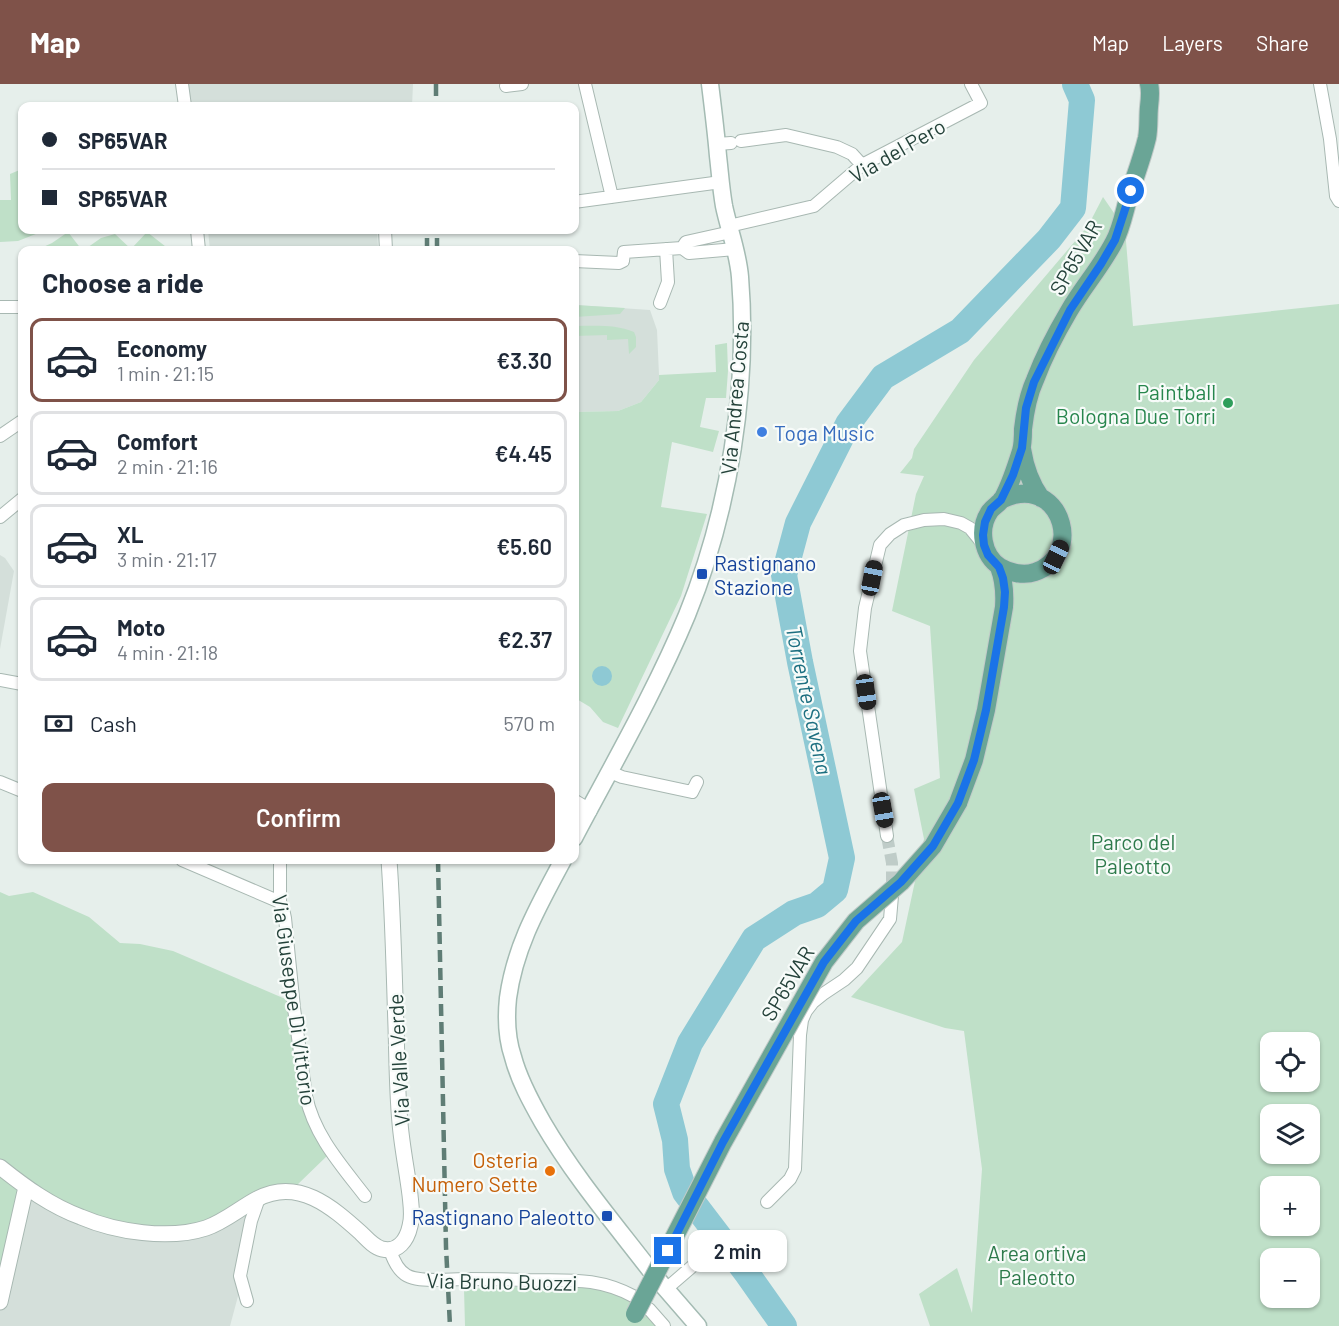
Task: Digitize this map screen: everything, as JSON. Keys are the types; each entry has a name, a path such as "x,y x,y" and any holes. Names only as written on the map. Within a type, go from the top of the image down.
{"main road":[{"name":"Via Andrea Costa","path":"582,806 610,772 687,615 720,516 731,459 739,394 741,292 740,275 721,182 730,143 710,84"},
{"name":"SP65VAR","path":"1022,448 1026,408 1034,382 1070,310 1115,240 1147,137 1149,84"},
{"path":"1004,607 1017,587 1034,573 1046,567 1056,557 1062,545 1063,531 1060,518 1052,506 1033,488 1024,465 1022,448"},
{"path":"1004,607 1003,578 999,567 988,555 983,535 985,522 1013,475 1022,448"},
{"path":"996,505 1014,495 1028,494 1041,498"},
{"path":"999,567 1020,574 1034,573"},
{"name":"SP65VAR","path":"637,1312 723,1142 824,962 856,921 901,882 933,846 958,803 974,760 986,710 1004,607"},
{"path":"561,864 529,923 519,951 508,1000 511,1048 521,1081 566,1160 658,1280 698,1326"}],"street":[{"path":"182,84 184,102"},
{"path":"506,86 522,84"},
{"path":"585,84 612,197"},
{"name":"Via del Pero","path":"579,261 619,263 624,261 624,252 682,248 688,253 814,206 862,165 981,102 971,84"},
{"path":"1320,84 1330,139 1336,196 1339,201"},
{"path":"730,143 786,135 837,147 852,154 862,165"},
{"path":"579,201 721,182"},
{"path":"660,303 668,282 666,249"},
{"path":"0,307 18,307"},
{"path":"0,436 18,424"},
{"path":"0,517 18,503"},
{"path":"961,523 979,517 996,505"},
{"path":"887,836 860,651 865,608 880,545 890,534 904,525 924,520 944,519 970,528 984,545"},
{"path":"0,680 18,683"},
{"path":"610,772 622,777 692,792 697,782"},
{"path":"0,782 18,789"},
{"path":"191,864 280,902"},
{"name":"Via Giuseppe Di Vittorio","path":"280,864 280,902 285,918 294,1008 309,1111 327,1145 365,1196"},
{"name":"Via Valle Verde","path":"389,864 400,1123 412,1216 406,1239 398,1247 390,1250"},
{"path":"767,1202 790,1179 795,1169 802,1020 813,1002 857,968 890,919 892,896"},
{"path":"0,1167 26,1187 82,1218 150,1233 182,1232 209,1227 259,1198 280,1191 300,1194 326,1204 372,1244 381,1249 390,1250"},
{"path":"0,1302 26,1187"},
{"path":"247,1301 240,1276 251,1221 259,1198"},
{"name":"Via Bruno Buozzi","path":"390,1250 396,1265 404,1274 415,1279 577,1280 607,1285 637,1312 664,1326"},
{"path":"658,1280 695,1264"}],"shaded area":[{"path":"186,84 413,84 412,102 189,102"},
{"path":"208,234 377,234 378,246 210,246"},
{"path":"579,305 650,310 657,330 659,380 641,402 618,411 579,412"},
{"path":"0,555 14,571 0,649"},
{"path":"33,1194 256,1208 248,1259 230,1326 0,1326 0,1268"}],"green space":[{"path":"18,171 18,234 36,234 18,241 0,242 0,200 11,200 10,174"},
{"name":"Parco del Paleotto","path":"1103,197 1125,229 1133,326 1339,304 1339,1326 930,1326 919,1294 957,1268 972,1313 982,1169 964,1031 945,1028 851,997 902,942 924,839 914,789 940,778 930,626 892,611 916,494 924,476 900,473 912,458 914,449 974,360 1088,226"},
{"path":"65,234 70,234 79,246 46,246"},
{"path":"115,234 128,246 90,246 101,238"},
{"path":"145,234 150,234 165,246 134,246"},
{"path":"579,305 625,308 620,314 579,317"},
{"path":"579,326 627,329 634,332 636,347 629,354 628,339 607,340 607,335 579,336"},
{"path":"727,343 728,371 726,398 706,398 700,427 719,431 713,452 672,442 661,507 707,514 681,596 618,728 603,722 590,707 579,700 579,412 618,411 641,402 659,380 659,375 716,372 715,345"},
{"path":"0,892 9,896 33,892 89,917 120,943 140,944 173,951 290,1001 297,1048 329,1154 295,1187 272,1201 206,1233 128,1231 33,1194 0,1268"},
{"path":"603,1288 637,1301 659,1326 465,1326 464,1289"}],"water":[{"path":"602,666 609,669 612,676 609,683 602,686 595,683 592,676 595,669"}],"waterway":[{"name":"Torrente Savena","path":"784,1326 685,1192 677,1169 675,1140 666,1104 690,1043 754,939 794,913 817,905 835,890 842,858 784,575 798,523 848,424 883,377 960,331 1049,239 1073,208 1082,100 1075,84"}],"tunnel":[{"path":"887,836 892,863 892,895"}],"railway":[{"path":"436,84 436,102"},
{"path":"427,234 427,246"},
{"path":"437,234 437,246"},
{"path":"438,864 446,1247 450,1326"}],"place":[{"name":"Paintball Bologna Due Torri","path":"1228,403"},
{"name":"Toga Music","path":"762,432"},
{"name":"Rastignano Stazione","path":"702,574"},
{"name":"Osteria Numero Sette","path":"550,1171"},
{"name":"Rastignano Paleotto","path":"607,1216"}],"route":[{"path":"668,1251 723,1142 824,962 856,921 901,882 933,846 958,803 974,760 986,710 1004,607 1003,578 999,567 988,555 984,545 985,522 991,509 1001,500 1013,475 1022,448 1026,408 1034,382 1070,310 1115,240 1131,191"}],"park label":[{"name":"Area ortiva Paleotto","path":"1037,1264"}]}
